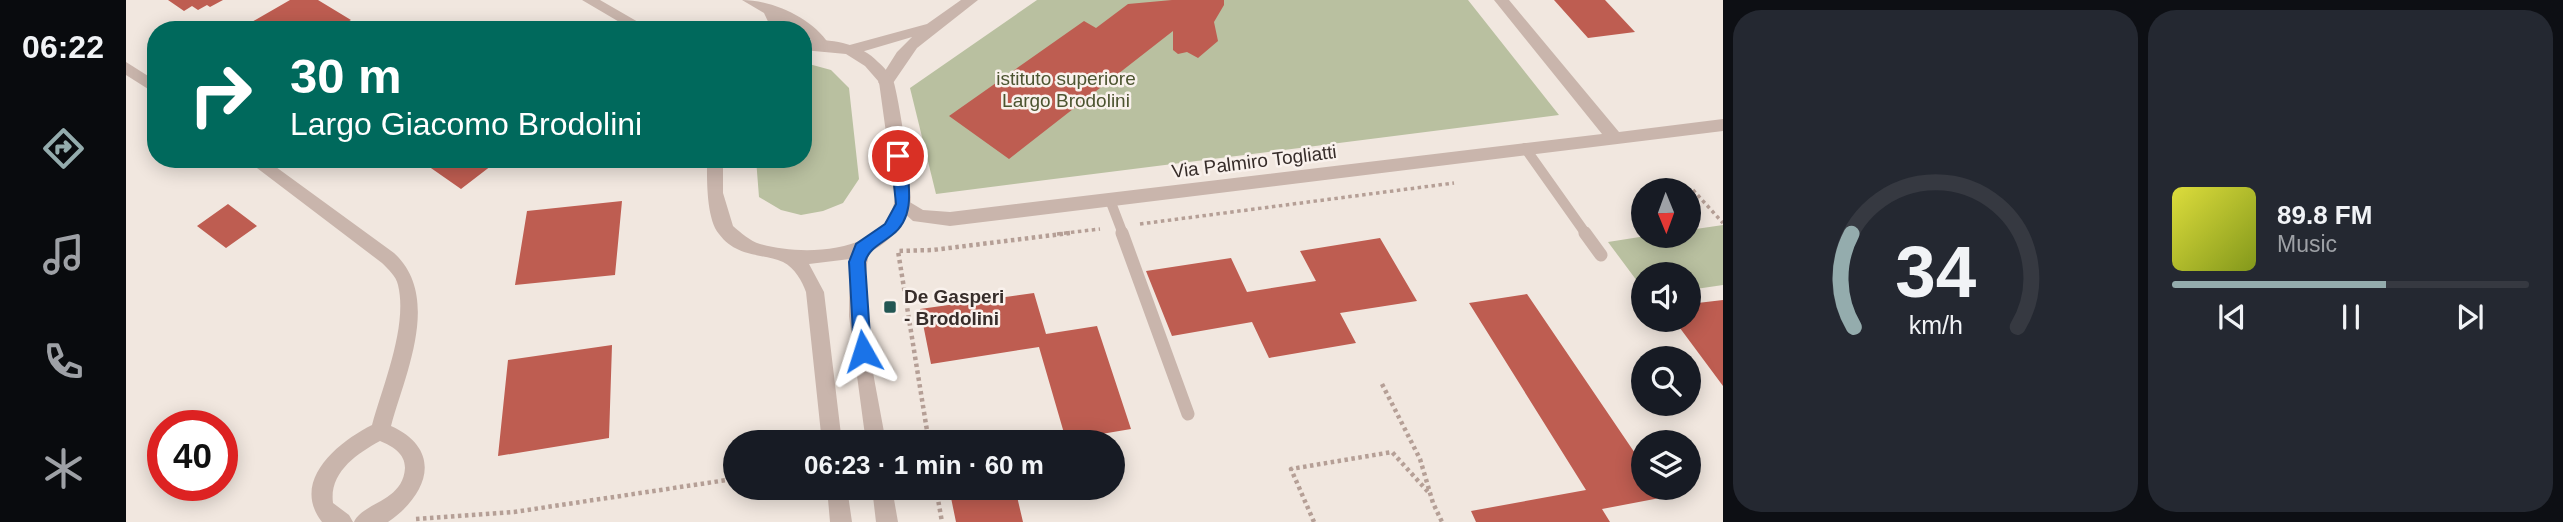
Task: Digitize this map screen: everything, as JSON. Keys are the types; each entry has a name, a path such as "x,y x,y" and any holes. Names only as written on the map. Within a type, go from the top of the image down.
{"street":[{"path":"589,0 628,21"},
{"path":"749,0 795,21"},
{"path":"886,82 895,64 931,26 971,0"},
{"path":"1501,0 1614,137"},
{"path":"770,10 775,21"},
{"path":"851,50 931,26"},
{"path":"812,32 822,44"},
{"path":"715,168 715,193 725,230 755,249 786,256 818,257 861,248 890,229 903,205 902,181 886,82 876,66 851,50 812,45"},
{"path":"126,67 147,82"},
{"name":"Via Palmiro Togliatti","path":"903,205 919,216 942,220 1723,125"},
{"path":"265,168 394,263 407,284 408,323 380,430"},
{"path":"861,248 857,270 860,328 874,430"},
{"path":"786,256 807,273 815,292 831,430"},
{"path":"342,522 334,520 326,511 322,499 323,486 339,459 364,438 380,430 397,436 414,455 416,467 413,481 405,496 393,508 365,522"},
{"path":"838,500 841,522"},
{"path":"884,500 887,522"}],"lane":[{"path":"1525,148 1601,255"},
{"path":"1110,200 1188,414"}],"path":[{"path":"1701,199 1723,223"},
{"path":"927,430 898,251 956,247 1120,226"},
{"path":"1382,384 1420,460 1442,522"},
{"path":"1314,522 1291,469 1392,452 1430,494"},
{"path":"408,520 514,512 723,481"},
{"path":"938,500 942,522"}],"green space":[{"name":"istituto superiore Largo Brodolini","path":"1037,0 1468,0 1559,115 936,194 910,88"},
{"path":"812,65 831,70 849,88 859,179 843,203 823,211 801,215 781,210 759,197 757,168 812,168"},
{"path":"1723,225 1723,285 1701,288 1701,262 1631,262 1631,273 1608,242 1631,238 1631,248 1701,248 1701,228"}],"building":[{"path":"168,0 223,0 210,7 207,5 198,10 192,6 184,11"},
{"path":"290,0 318,0 351,20 349,21 254,21"},
{"path":"1172,0 1224,0 1214,22 1218,41 1198,58 1187,52 1178,54 1173,50 1173,31 1009,159 949,116 1084,21 1096,28 1128,4"},
{"path":"1554,0 1605,0 1635,32 1588,38"},
{"path":"431,168 488,168 461,189"},
{"path":"622,201 615,275 515,285 527,211"},
{"path":"228,204 257,226 226,248 197,226"},
{"path":"1380,238 1417,301 1340,313 1356,343 1269,358 1252,322 1172,336 1146,271 1231,258 1247,292 1316,281 1300,251"},
{"path":"1034,293 1046,334 1097,326 1131,429 1063,430 1039,347 931,364 920,309"},
{"path":"1527,294 1631,447 1631,500 1649,500 1602,509 1610,522 1476,522 1471,511 1586,490 1469,303"},
{"path":"1723,300 1723,386 1701,356 1701,346 1693,346 1683,332 1701,332 1701,303"},
{"path":"612,345 609,438 498,456 508,360"},
{"path":"951,500 1018,500 1023,522 956,522"}],"place":[{"name":"De Gasperi - Brodolini","path":"890,307"}],"route":[{"path":"863,351 857,262 861,248 890,229 903,205 898,156"}]}
